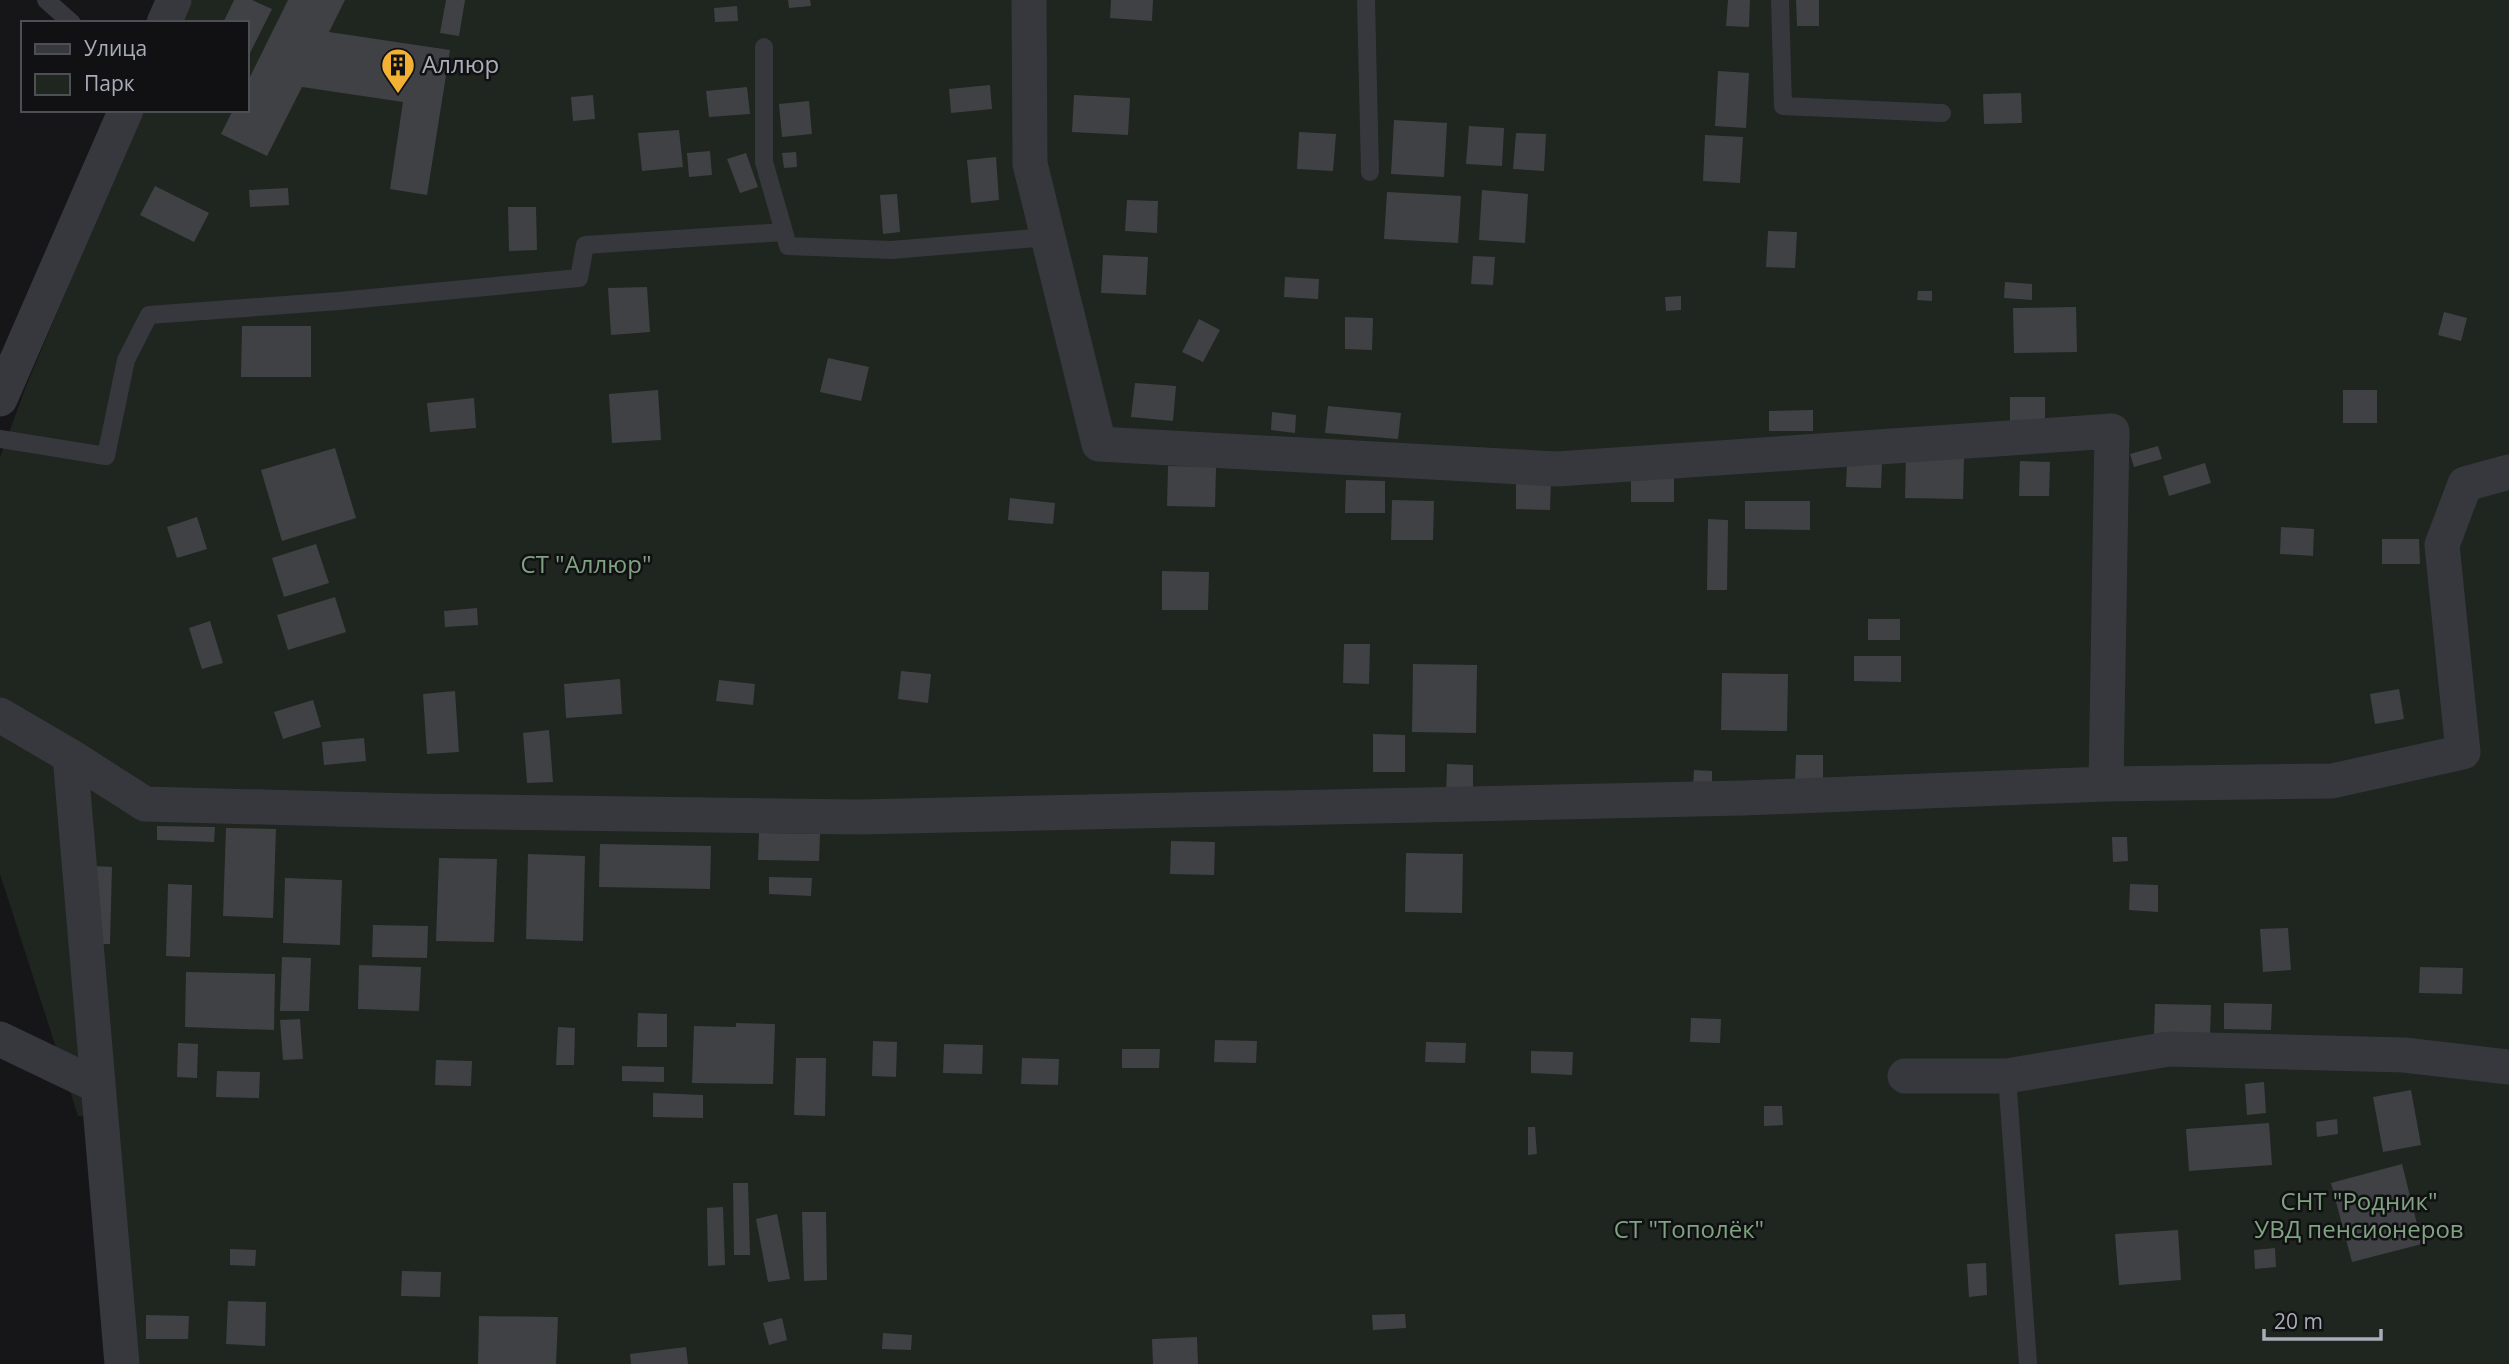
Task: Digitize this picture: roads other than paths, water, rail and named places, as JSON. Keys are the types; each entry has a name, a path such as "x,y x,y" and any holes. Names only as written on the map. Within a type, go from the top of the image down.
{"street":[{"path":"165,21 174,0"},
{"path":"1028,0 1030,164 1100,444 1557,468 2112,430 2106,784"},
{"path":"0,399 125,112"},
{"path":"0,715 71,756 145,804 411,811 858,817 1743,799 2106,784 2332,781 2463,752 2442,545 2465,484 2509,472"},
{"path":"71,756 122,1364"},
{"path":"0,1040 98,1086"},
{"path":"1905,1076 2007,1076 2169,1049 2404,1055 2509,1066"}],"lane":[{"path":"46,0 70,21"},
{"path":"1366,0 1370,172"},
{"path":"1780,0 1783,106 1942,113"},
{"path":"764,47 764,162 788,246 891,250 1048,237"},
{"path":"0,439 106,456 125,360 149,315 339,301 579,278 585,245 784,232"},
{"path":"2007,1076 2028,1364"}],"place":[{"name":"Аллюр","path":"398,95"}],"park label":[{"name":"СТ \"Аллюр\"","path":"586,565"},
{"name":"СНТ \"Родник\" УВД пенсионеров","path":"2359,1216"},
{"name":"СТ \"Тополёк\"","path":"1689,1230"}]}
